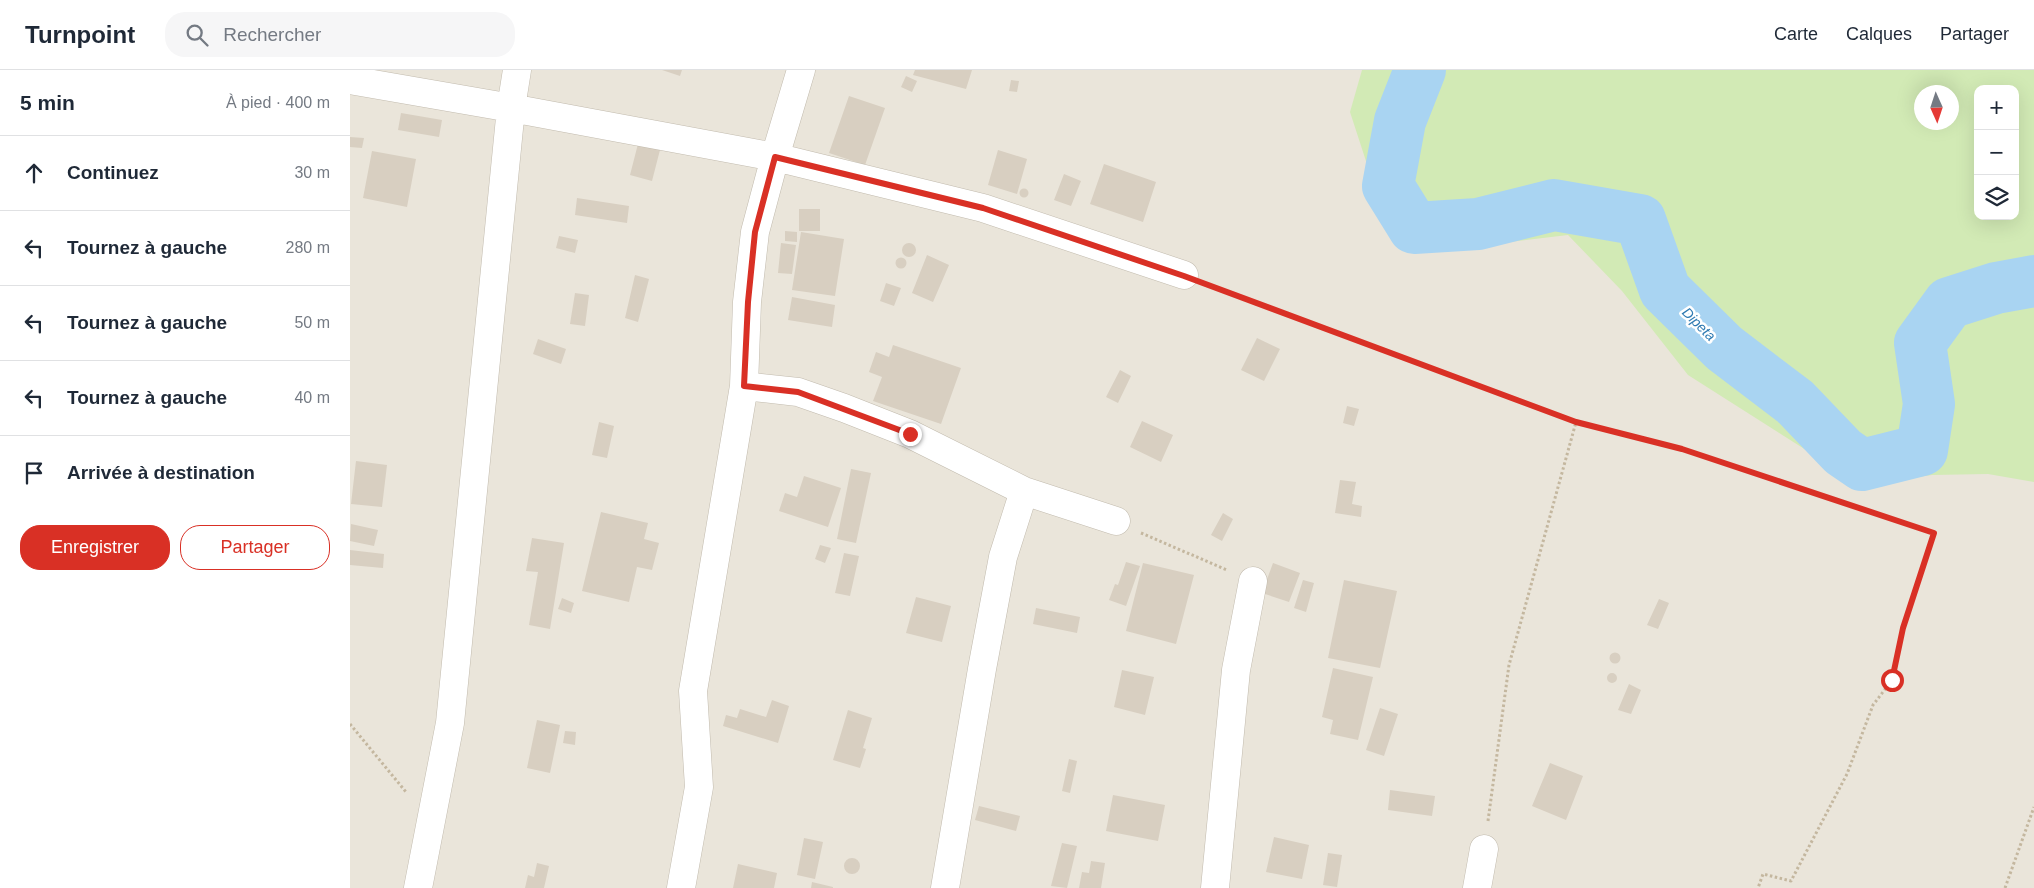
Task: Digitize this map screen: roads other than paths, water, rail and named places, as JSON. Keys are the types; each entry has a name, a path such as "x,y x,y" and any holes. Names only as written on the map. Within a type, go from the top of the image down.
{"street":[{"path":"418,888 450,723 517,70"},
{"path":"681,888 699,787 693,691 744,386 748,302 755,232 801,70"},
{"path":"350,80 775,157 983,208 1184,276"},
{"path":"744,386 798,392 844,408 910,434 1024,491 1116,521"},
{"path":"946,888 980,679 1003,557 1024,491"},
{"path":"1215,888 1236,670 1252,581"},
{"path":"1478,888 1484,848"}],"waterway":[{"name":"Dipeta","path":"1420,70 1400,121 1388,186 1414,228 1478,224 1554,205 1640,220 1665,290 1724,348 1795,402 1843,452 1862,465 1922,450 1929,404 1920,343 1949,303 1996,288 2034,281"}]}
